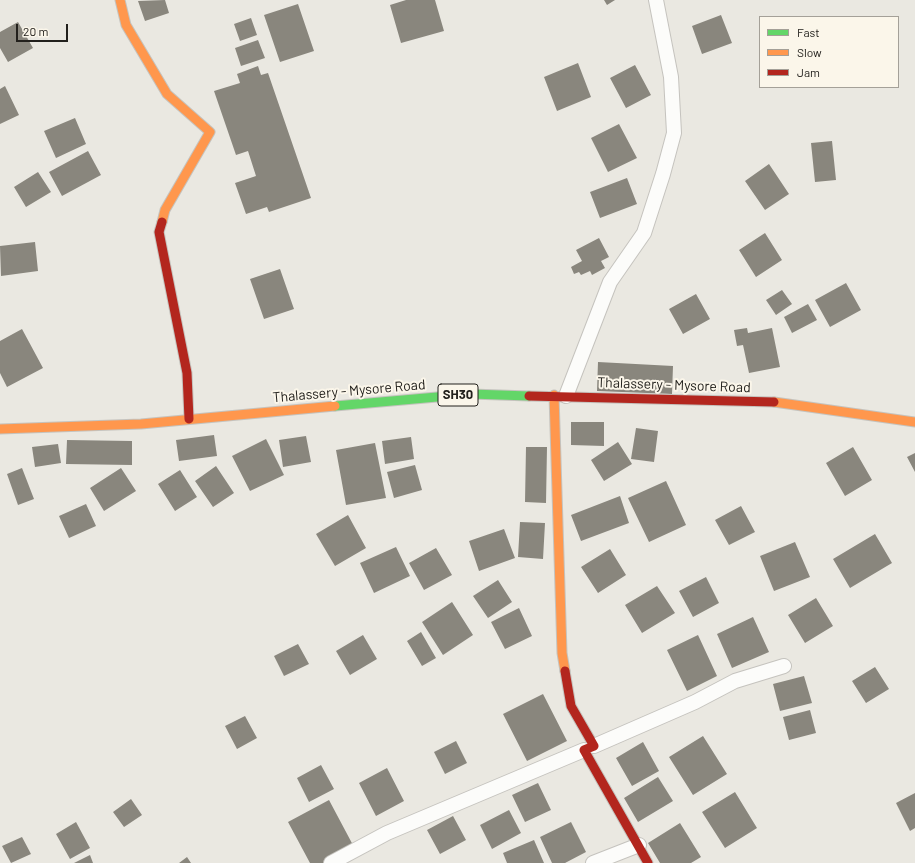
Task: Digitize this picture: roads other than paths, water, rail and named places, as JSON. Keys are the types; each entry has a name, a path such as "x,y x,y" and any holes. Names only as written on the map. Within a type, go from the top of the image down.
{"street":[{"path":"120,0 126,25 167,94 210,132 165,210 159,232 187,373 189,419"},
{"path":"648,863 589,748 571,706 562,653 560,395 610,282 644,232 674,134 671,77 656,0"},
{"name":"Thalassery - Mysore Road","path":"0,429 141,424 471,394 560,395 779,402 915,422"},
{"path":"331,863 387,833 695,702 736,681 784,666"},
{"path":"593,863 640,845"}]}
